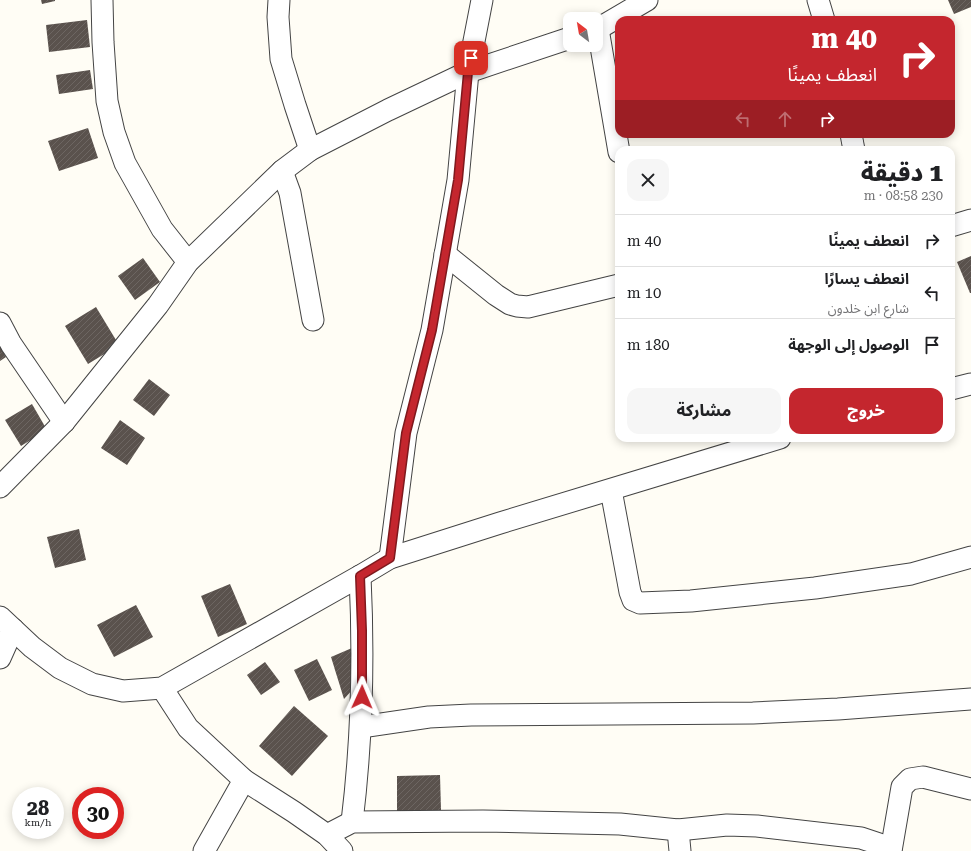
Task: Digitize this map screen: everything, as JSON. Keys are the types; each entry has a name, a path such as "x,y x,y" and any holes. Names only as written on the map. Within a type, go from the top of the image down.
{"street":[{"path":"102,0 107,101 125,163 162,229 188,262"},
{"path":"279,0 278,17 281,60 310,150"},
{"path":"390,558 406,433 432,330 458,180 468,72 482,0"},
{"path":"619,16 647,0"},
{"path":"818,0 823,16"},
{"path":"603,26 615,19"},
{"path":"0,488 64,422 158,305 188,262 282,171 310,150 388,110 468,72 563,40"},
{"path":"601,52 615,130"},
{"path":"282,171 290,193 313,320"},
{"path":"955,225 971,220"},
{"path":"445,254 496,296 510,304 517,306 528,307 615,286"},
{"path":"0,323 11,344 64,422"},
{"path":"955,388 971,384"},
{"path":"6,623 32,647 60,668 92,684 123,691 162,688 390,558 767,442"},
{"path":"611,490 630,592 633,600 640,603 691,601 815,588 910,574 971,557"},
{"path":"352,822 358,776 361,727 362,631 360,576"},
{"path":"0,658 6,623"},
{"path":"162,688 188,728 244,780 327,835 342,851"},
{"path":"361,727 429,716 753,713 838,709 971,699"},
{"path":"327,835 352,822 483,821 612,824 678,830 727,825 757,826 861,838 891,850 902,787 910,779 923,777 971,789"},
{"path":"204,851 244,780"},
{"path":"678,830 680,851"}],"building":[{"path":"41,0 55,0 55,1 42,4"},
{"path":"948,0 971,0 971,7 954,14"},
{"path":"87,20 90,47 49,52 46,25"},
{"path":"90,70 93,89 59,94 56,75"},
{"path":"88,128 98,158 59,171 48,141"},
{"path":"971,256 971,293 970,293 957,262"},
{"path":"143,258 160,282 135,300 118,276"},
{"path":"96,307 119,345 88,364 65,326"},
{"path":"0,345 6,357 0,361"},
{"path":"149,379 170,395 154,416 133,400"},
{"path":"32,404 47,430 21,446 5,420"},
{"path":"120,420 145,438 127,465 101,448"},
{"path":"79,529 86,560 55,568 47,537"},
{"path":"230,584 247,624 218,637 201,596"},
{"path":"136,605 153,637 114,657 97,625"},
{"path":"352,648 354,688 344,699 331,657"},
{"path":"317,659 332,690 309,701 294,670"},
{"path":"265,662 280,682 261,695 247,675"},
{"path":"294,706 328,736 292,776 259,746"},
{"path":"440,775 441,810 397,812 397,776"}],"route":[{"path":"362,697 360,576 390,558 406,433 432,330 458,180 468,72 471,58"}]}
